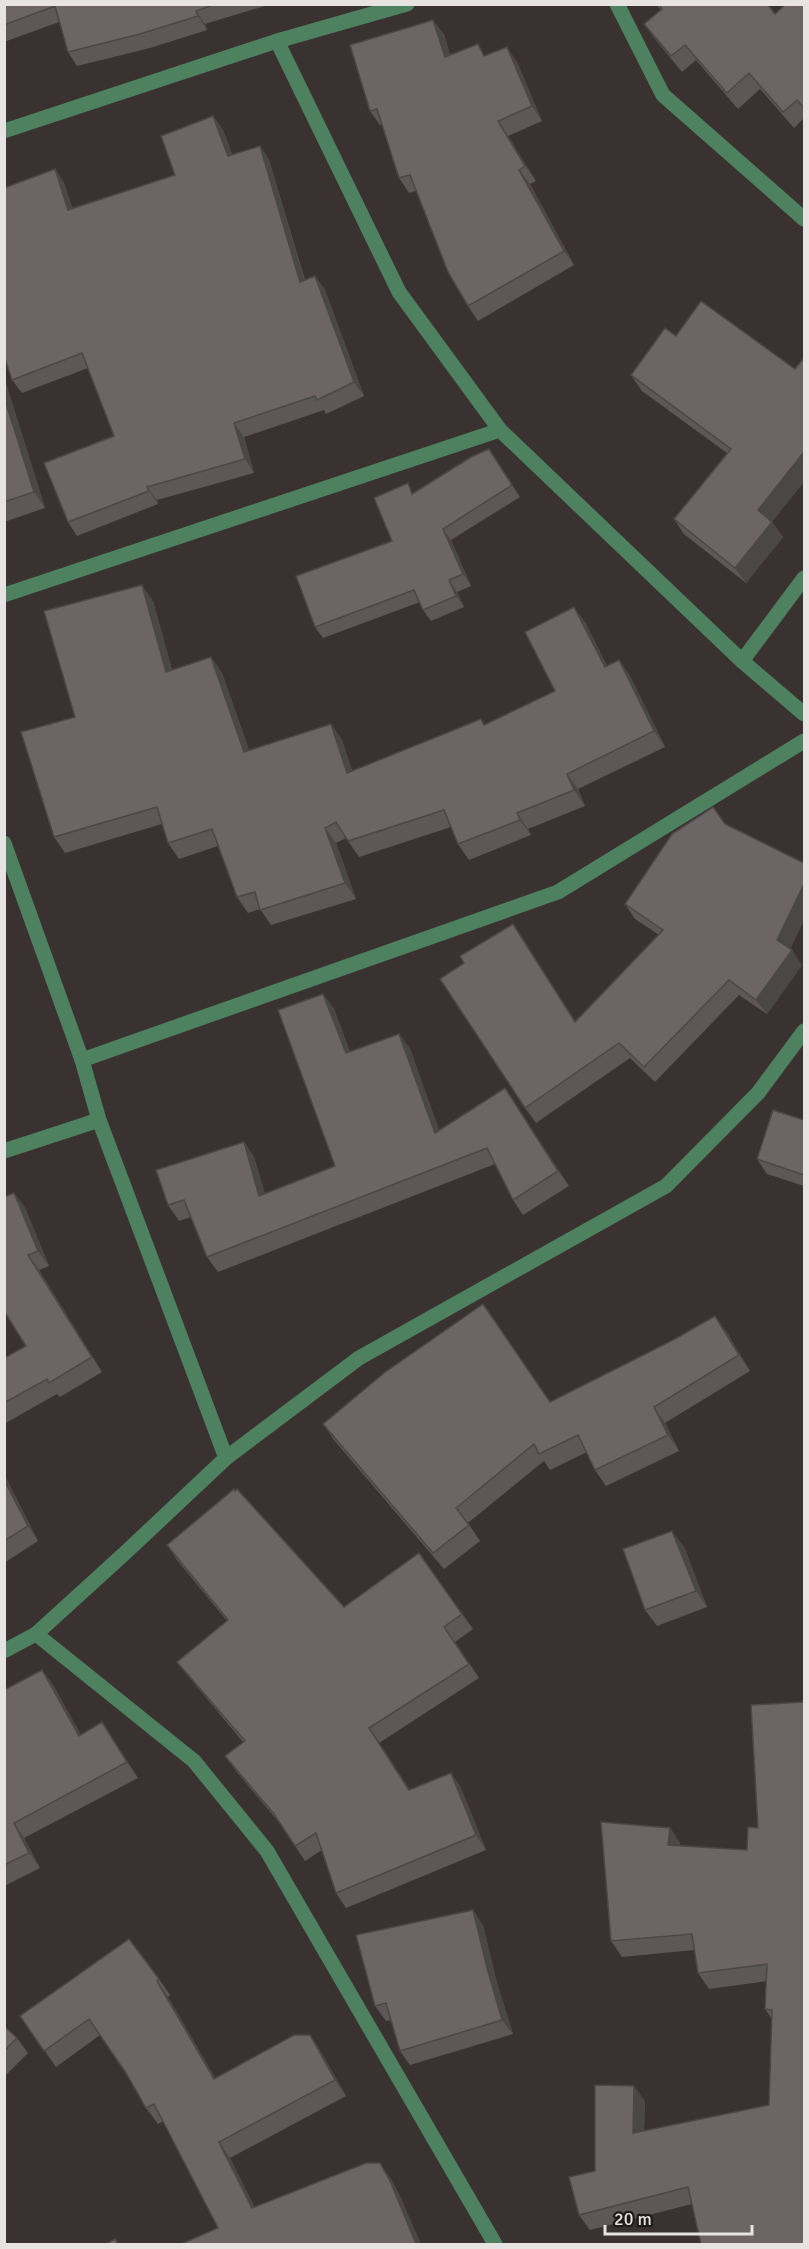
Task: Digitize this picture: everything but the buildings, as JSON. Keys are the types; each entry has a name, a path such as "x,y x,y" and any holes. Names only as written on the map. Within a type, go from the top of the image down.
{"street":[{"path":"4,131 277,42 406,4"},
{"path":"617,4 663,95 804,219"},
{"path":"277,42 399,292 500,430 742,661 804,714"},
{"path":"4,595 500,430"},
{"path":"742,661 804,578"},
{"path":"82,1060 558,892 804,741"},
{"path":"4,843 82,1060 99,1120 226,1458"},
{"path":"4,1651 36,1634 226,1458 359,1358 666,1186 758,1093 804,1031"},
{"path":"4,1151 99,1120"},
{"path":"36,1634 194,1761 267,1851 495,2244"}]}
